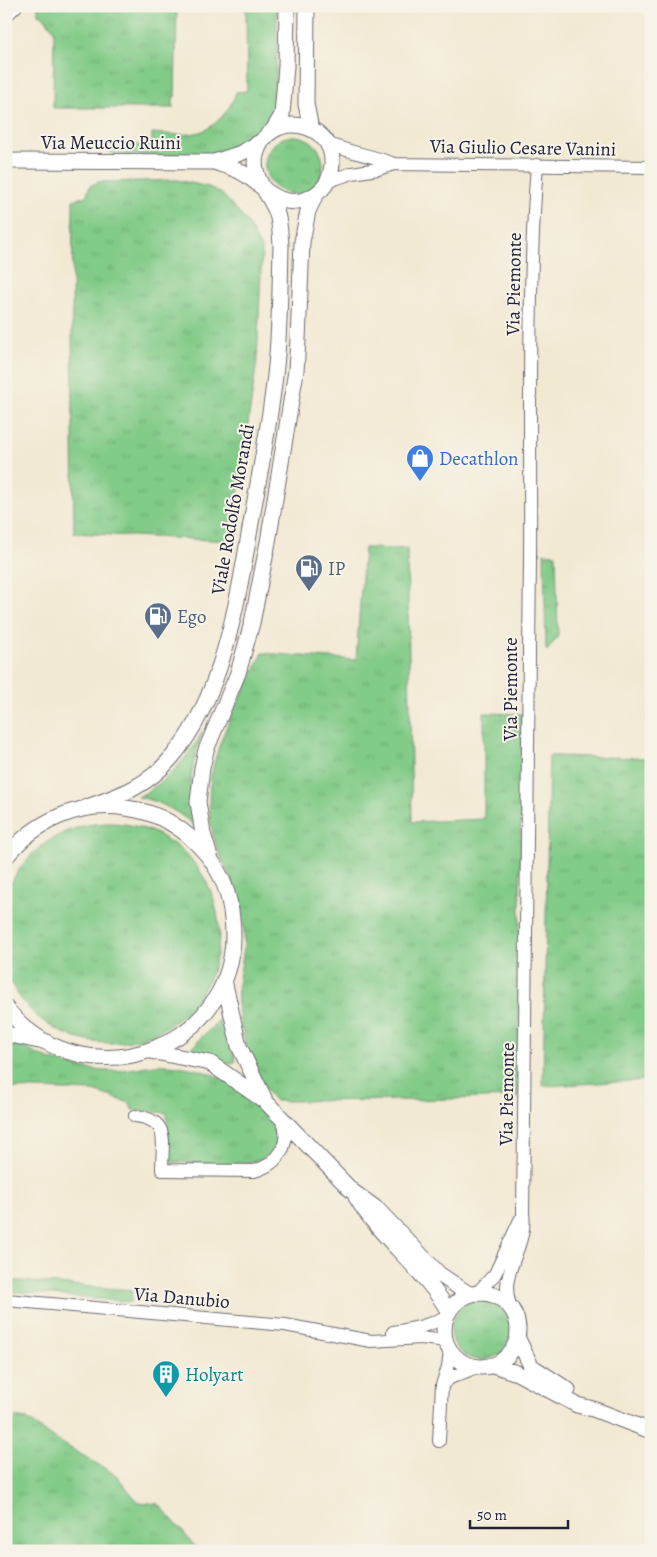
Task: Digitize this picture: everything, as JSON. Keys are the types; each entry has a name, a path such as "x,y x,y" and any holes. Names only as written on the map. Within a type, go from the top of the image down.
{"street":[{"path":"6,16 16,6"},
{"name":"Viale Rodolfo Morandi","path":"6,857 29,833 46,822 66,813 86,808 129,792 160,770 190,732 213,684 225,647 244,564 276,367 281,245 276,212 256,174 255,160 267,135 282,116 286,66 287,6"},
{"path":"307,6 306,104 311,129"},
{"path":"267,135 288,125 296,124 311,129 320,135 327,143 332,162 329,180"},
{"name":"Via Meuccio Ruini","path":"7,162 214,162 241,153 267,135"},
{"name":"Via Giulio Cesare Vanini","path":"327,143 341,150 379,158 394,164"},
{"name":"Via Meuccio Ruini","path":"214,162 238,170 263,187"},
{"name":"Via Giulio Cesare Vanini","path":"329,180 394,164 651,167"},
{"name":"Via Piemonte","path":"510,1306 507,1289 508,1282 522,1239 524,1224 530,368 534,201 537,165"},
{"name":"Viale Rodolfo Morandi","path":"6,1008 30,1032 48,1044 76,1054 98,1058 121,1057 166,1044 194,1023 211,1003 224,980 230,963 233,927 227,892 211,860 203,834 198,802 202,768 206,750 238,673 258,596 296,371 304,224 316,194 329,180"},
{"path":"263,187 274,196 288,201 303,200 316,194"},
{"name":"Viale Rodolfo Morandi","path":"86,808 117,806 148,813 163,819 189,836 211,860"},
{"path":"224,980 239,1046 266,1102"},
{"path":"6,1034 48,1044"},
{"path":"150,1050 210,1063 266,1102 352,1191 377,1208 439,1274 474,1294"},
{"path":"135,1116 149,1118 157,1124 162,1132 162,1170 254,1171 265,1168 281,1152 285,1140 283,1119"},
{"path":"352,1191 367,1216 430,1283 448,1314"},
{"name":"Via Piemonte","path":"474,1294 495,1274 523,1213"},
{"path":"439,1441 442,1385 448,1367 448,1346 444,1331 448,1314 457,1302 474,1294 488,1294 499,1297 510,1306 516,1315 519,1327 518,1339 513,1350 506,1358 493,1366"},
{"name":"Via Danubio","path":"6,1300 285,1325 371,1341 421,1338 448,1346"},
{"name":"Via Danubio","path":"354,1339 370,1334 413,1330 432,1325 448,1314"},
{"path":"518,1339 531,1366 584,1400 593,1409"},
{"path":"448,1346 458,1359 467,1365 478,1367 493,1366 517,1373 577,1406 593,1409 651,1431"},
{"path":"442,1385 450,1378 478,1367"}],"green space":[{"path":"38,6 177,6 175,97 173,98 173,108 53,108 54,30 42,15 38,14"},
{"path":"246,6 277,6 276,108 274,115 256,131 247,144 212,155 113,156 106,148 96,148 96,145 152,145 152,133 191,134 203,131 216,123 230,105 236,92 247,91"},
{"path":"294,136 310,141 318,149 323,165 318,181 310,189 294,194 278,189 270,181 265,165 270,149 278,141"},
{"path":"177,180 209,187 222,194 247,222 262,250 257,360 230,541 74,533 73,200 86,196 90,186 98,182"},
{"path":"364,548 407,549 412,822 484,819 484,713 522,714 518,1097 275,1101 258,1076 246,1046 239,1014 238,999 238,984 244,948 241,905 215,842 210,814 210,786 217,752 230,718 263,653 356,660"},
{"path":"544,553 556,554 558,636 548,650 546,650"},
{"path":"203,731 195,755 191,778 190,790 195,826 169,808 138,797 158,784 175,769"},
{"path":"549,756 651,758 651,1080 543,1086"},
{"path":"109,823 130,825 151,831 187,855 211,891 217,912 219,933 217,954 211,975 187,1011 151,1035 130,1041 109,1043 88,1041 67,1035 31,1011 7,975 1,954 -1,933 1,912 7,891 31,855 67,831 88,825"},
{"path":"225,1013 228,1036 236,1061 230,1064 190,1052 196,1043"},
{"path":"6,1041 49,1059 91,1069 113,1071 170,1065 211,1074 247,1092 257,1102 274,1127 275,1144 271,1152 263,1158 243,1163 169,1162 167,1113 132,1110 130,1103 94,1091 6,1088"},
{"path":"6,1280 132,1290 131,1302 6,1291"},
{"path":"475,1300 487,1300 498,1305 506,1313 511,1324 509,1342 498,1355 487,1360 475,1360 464,1355 456,1347 451,1336 451,1324 456,1313 464,1305"},
{"path":"6,1416 27,1419 55,1439 116,1475 138,1502 159,1504 199,1551 6,1551"}],"place":[{"name":"Decathlon","path":"420,482"},
{"name":"IP","path":"309,592"},
{"name":"Ego","path":"158,640"},
{"name":"Holyart","path":"166,1398"}]}
